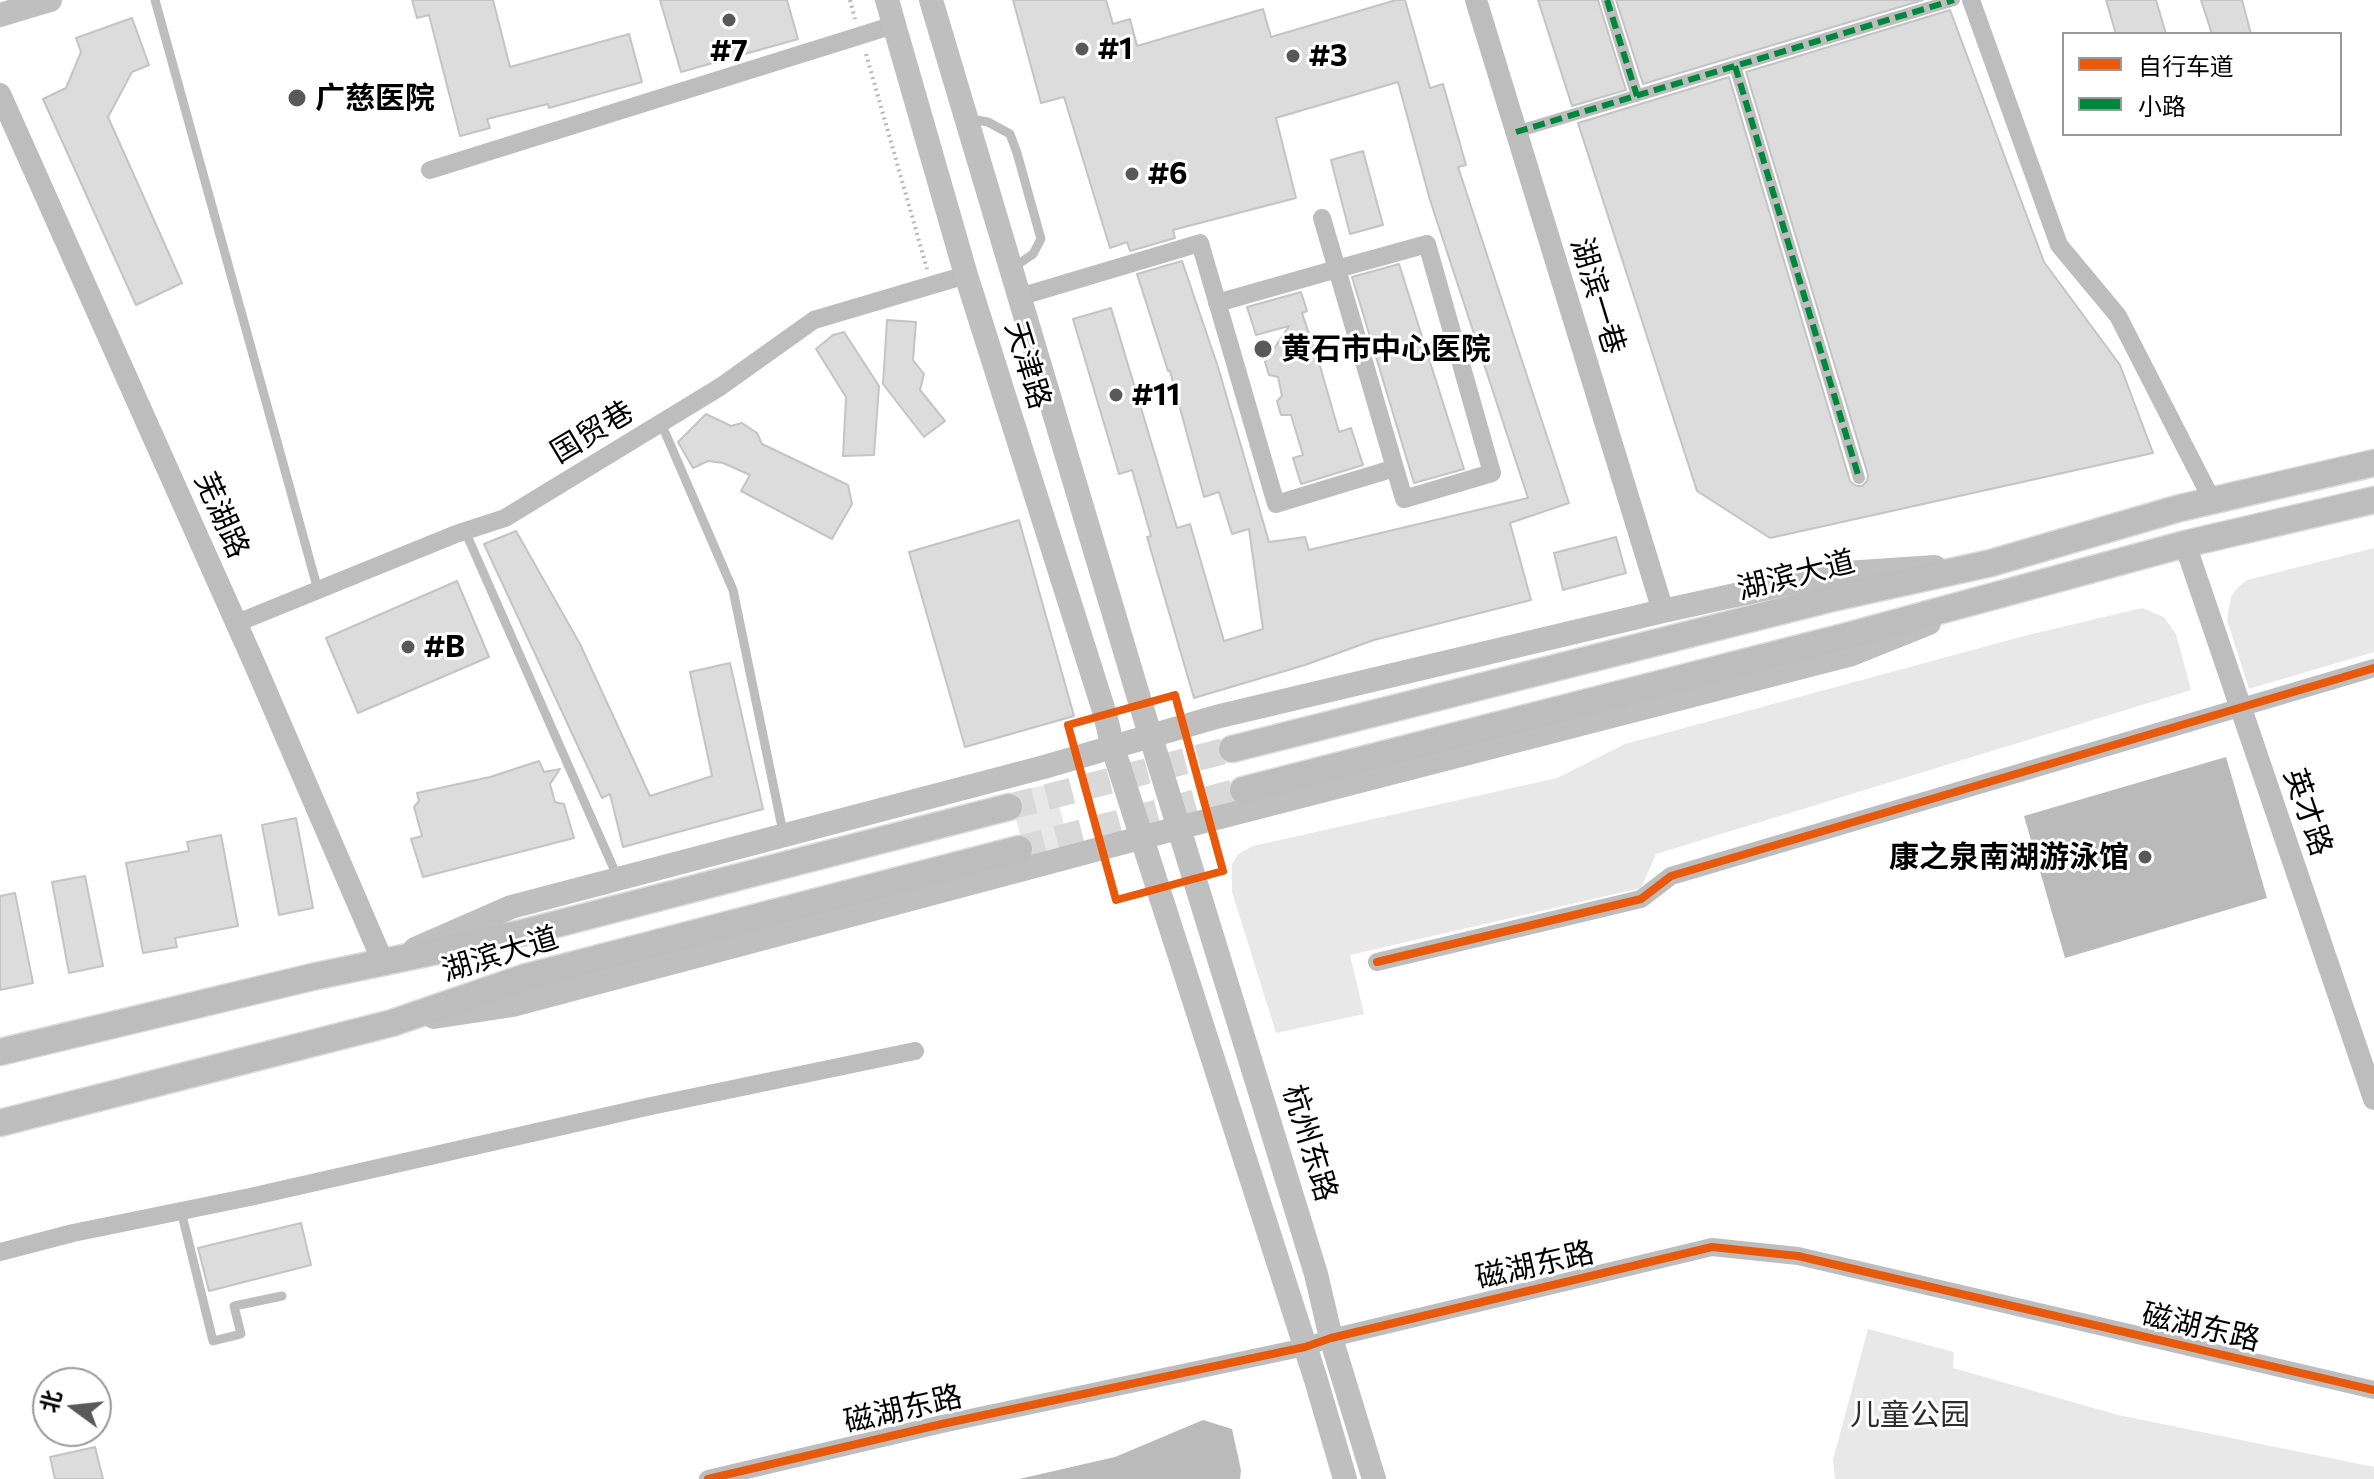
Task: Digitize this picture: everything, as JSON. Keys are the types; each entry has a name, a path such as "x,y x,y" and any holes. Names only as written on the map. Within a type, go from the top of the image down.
{"main road":[{"path":"0,15 50,0"},
{"name":"天津路","path":"887,0 966,275 1105,714 1141,839"},
{"name":"天津路","path":"931,0 1178,828"},
{"name":"湖滨大道","path":"1232,749 1837,597 1991,563 2212,500 2374,463"},
{"path":"1243,790 1847,636 2185,544 2374,500"},
{"path":"383,962 511,907 1113,748 1216,717 1831,574 1991,563"},
{"path":"392,1023 513,1005 1178,828 1849,655 2007,592"},
{"name":"湖滨大道","path":"0,1052 383,962 518,934 1009,807"},
{"name":"杭州东路","path":"1178,828 1311,1259 1331,1338 1374,1479"},
{"path":"1141,839 1345,1479"},
{"name":"湖滨大道","path":"0,1123 392,1023 526,977 1019,849"}],"street":[{"name":"湖滨一巷","path":"1476,0 1663,611"},
{"path":"1607,0 1637,96"},
{"path":"1516,132 1954,0"},
{"path":"1971,0 2059,245 2118,316 2212,500"},
{"path":"430,170 894,25"},
{"path":"1735,66 1859,478"},
{"name":"芜湖路","path":"0,94 237,623 383,962"},
{"path":"1217,303 1337,269 1427,244 1492,473 1404,499 1337,269 1322,218"},
{"path":"1019,297 1200,243 1276,504 1395,468"},
{"name":"国贸巷","path":"237,623 465,531 505,518 720,387 814,320 966,275"},
{"name":"英才路","path":"2185,544 2374,1099"},
{"path":"1377,962 1641,899 1671,876 2374,668"},
{"path":"0,1252 73,1233 589,1119 915,1051"},
{"name":"磁湖东路","path":"708,1479 942,1424 1305,1347 1331,1338 1712,1247 1798,1256 2374,1390"}],"lane":[{"path":"155,0 318,590"},
{"path":"966,118 988,122 1010,134 1017,153 1041,239 1033,254 1011,269"},
{"path":"661,423 733,590 784,835"},
{"path":"465,531 618,879"},
{"path":"181,1211 213,1341 241,1334 234,1306 282,1296"}],"path":[{"path":"850,0 932,286"}],"green space":[{"path":"2374,548 2374,652 2249,689 2227,620 2231,597 2238,587 2247,580"},
{"path":"2142,608 2164,617 2176,634 2191,690 1656,854 1641,888 1350,955 1364,1014 1276,1033 1232,892 1232,864 1238,854 1253,846 1557,778 1625,744 2028,635"},
{"path":"1046,785 1055,789 1066,833 1060,847 1025,857 1010,793"},
{"name":"儿童公园","path":"1868,1329 1954,1352 1953,1368 2118,1415 2374,1467 2374,1479 1835,1479 1833,1460"}],"shaded area":[{"name":"康之泉南湖游泳馆","path":"2226,757 2267,898 2065,958 2024,816"},
{"path":"1203,1420 1232,1429 1241,1470 1240,1479 1019,1479 1115,1457"}],"building":[{"path":"412,0 493,0 510,67 629,34 642,82 549,108 548,104 487,119 490,128 460,136 429,15 417,18"},
{"name":"#7","path":"660,0 787,0 798,39 681,72"},
{"path":"1013,0 1106,0 1113,24 1130,19 1137,46 1263,9 1271,37 1405,0 1430,88 1443,84 1466,165 1458,167 1569,503 1510,523 1531,600 1374,640 1305,665 1194,698 1147,537 1151,536 1132,470 1119,474 1073,319 1111,308 1177,528 1190,524 1224,641 1263,629 1249,529 1232,534 1219,492 1204,497 1170,371 1137,274 1182,261 1218,367 1269,542 1305,537 1309,550 1528,498 1430,200 1398,82 1276,118 1296,198 1173,230 1175,238 1130,251 1127,242 1110,248 1064,97 1041,103"},
{"path":"1538,0 1598,0 1626,90 1572,106"},
{"path":"1616,0 1923,0 1643,84"},
{"path":"2106,0 2156,0 2165,32 2115,32"},
{"path":"2201,0 2242,0 2250,32 2211,32"},
{"path":"1950,10 2044,262 2120,365 2153,453 1770,538 1697,491 1578,123 1729,77 1850,481 1862,486 1868,475 1746,72"},
{"path":"132,18 149,65 132,72 108,117 182,283 136,305 43,99 66,88 81,52 76,38"},
{"path":"1363,151 1383,225 1350,234 1331,160"},
{"path":"1399,264 1464,469 1414,483 1352,277"},
{"path":"1301,292 1307,311 1302,313 1339,432 1351,428 1363,465 1301,484 1293,458 1303,455 1291,415 1281,415 1277,401 1282,396 1278,377 1269,375 1265,362 1289,326 1256,335 1247,307"},
{"path":"887,320 916,322 913,360 924,374 920,390 945,421 924,437 883,384"},
{"path":"844,332 879,386 874,455 843,456 846,397 816,349 833,335"},
{"path":"706,414 731,426 742,423 757,433 762,444 848,485 852,504 832,539 741,491 750,475 723,463 708,461 693,468 678,442"},
{"path":"1019,520 1074,716 965,747 909,552"},
{"path":"516,531 580,644 650,796 712,776 690,672 730,663 763,809 623,847 610,794 602,798 484,544"},
{"path":"1616,537 1626,573 1563,590 1554,553"},
{"name":"#B","path":"457,581 489,657 358,713 326,638"},
{"path":"539,761 544,772 560,769 550,784 555,802 564,804 574,838 423,877 411,839 422,836 414,807 419,801 417,793 490,777"},
{"path":"296,818 313,908 279,915 262,825"},
{"path":"221,835 238,926 175,938 177,947 143,953 126,863 189,851 187,842"},
{"path":"85,876 103,966 69,973 52,882"},
{"path":"15,893 33,983 0,990 0,896"},
{"path":"301,1223 311,1265 209,1291 198,1248"},
{"path":"95,1447 103,1479 55,1479 50,1457"}],"tunnel":[{"path":"1009,807 1232,749"},
{"path":"1019,849 1243,790"}],"marked path":[{"path":"1607,0 1637,96"},
{"path":"1516,132 1954,0"},
{"path":"1735,66 1859,478"}],"cycle path":[{"path":"1377,962 1641,899 1671,876 2374,668"},
{"path":"1175,695 1223,871 1116,900 1068,725 1175,695"},
{"path":"708,1479 942,1424 1305,1347 1331,1338 1712,1247 1798,1256 2374,1390"}],"place":[{"name":"#7","path":"729,20"},
{"name":"#1","path":"1082,49"},
{"name":"#3","path":"1293,56"},
{"name":"广慈医院","path":"297,98"},
{"name":"#6","path":"1132,174"},
{"name":"黄石市中心医院","path":"1263,349"},
{"name":"#11","path":"1116,395"},
{"name":"#B","path":"408,647"},
{"name":"康之泉南湖游泳馆","path":"2145,857"}]}
